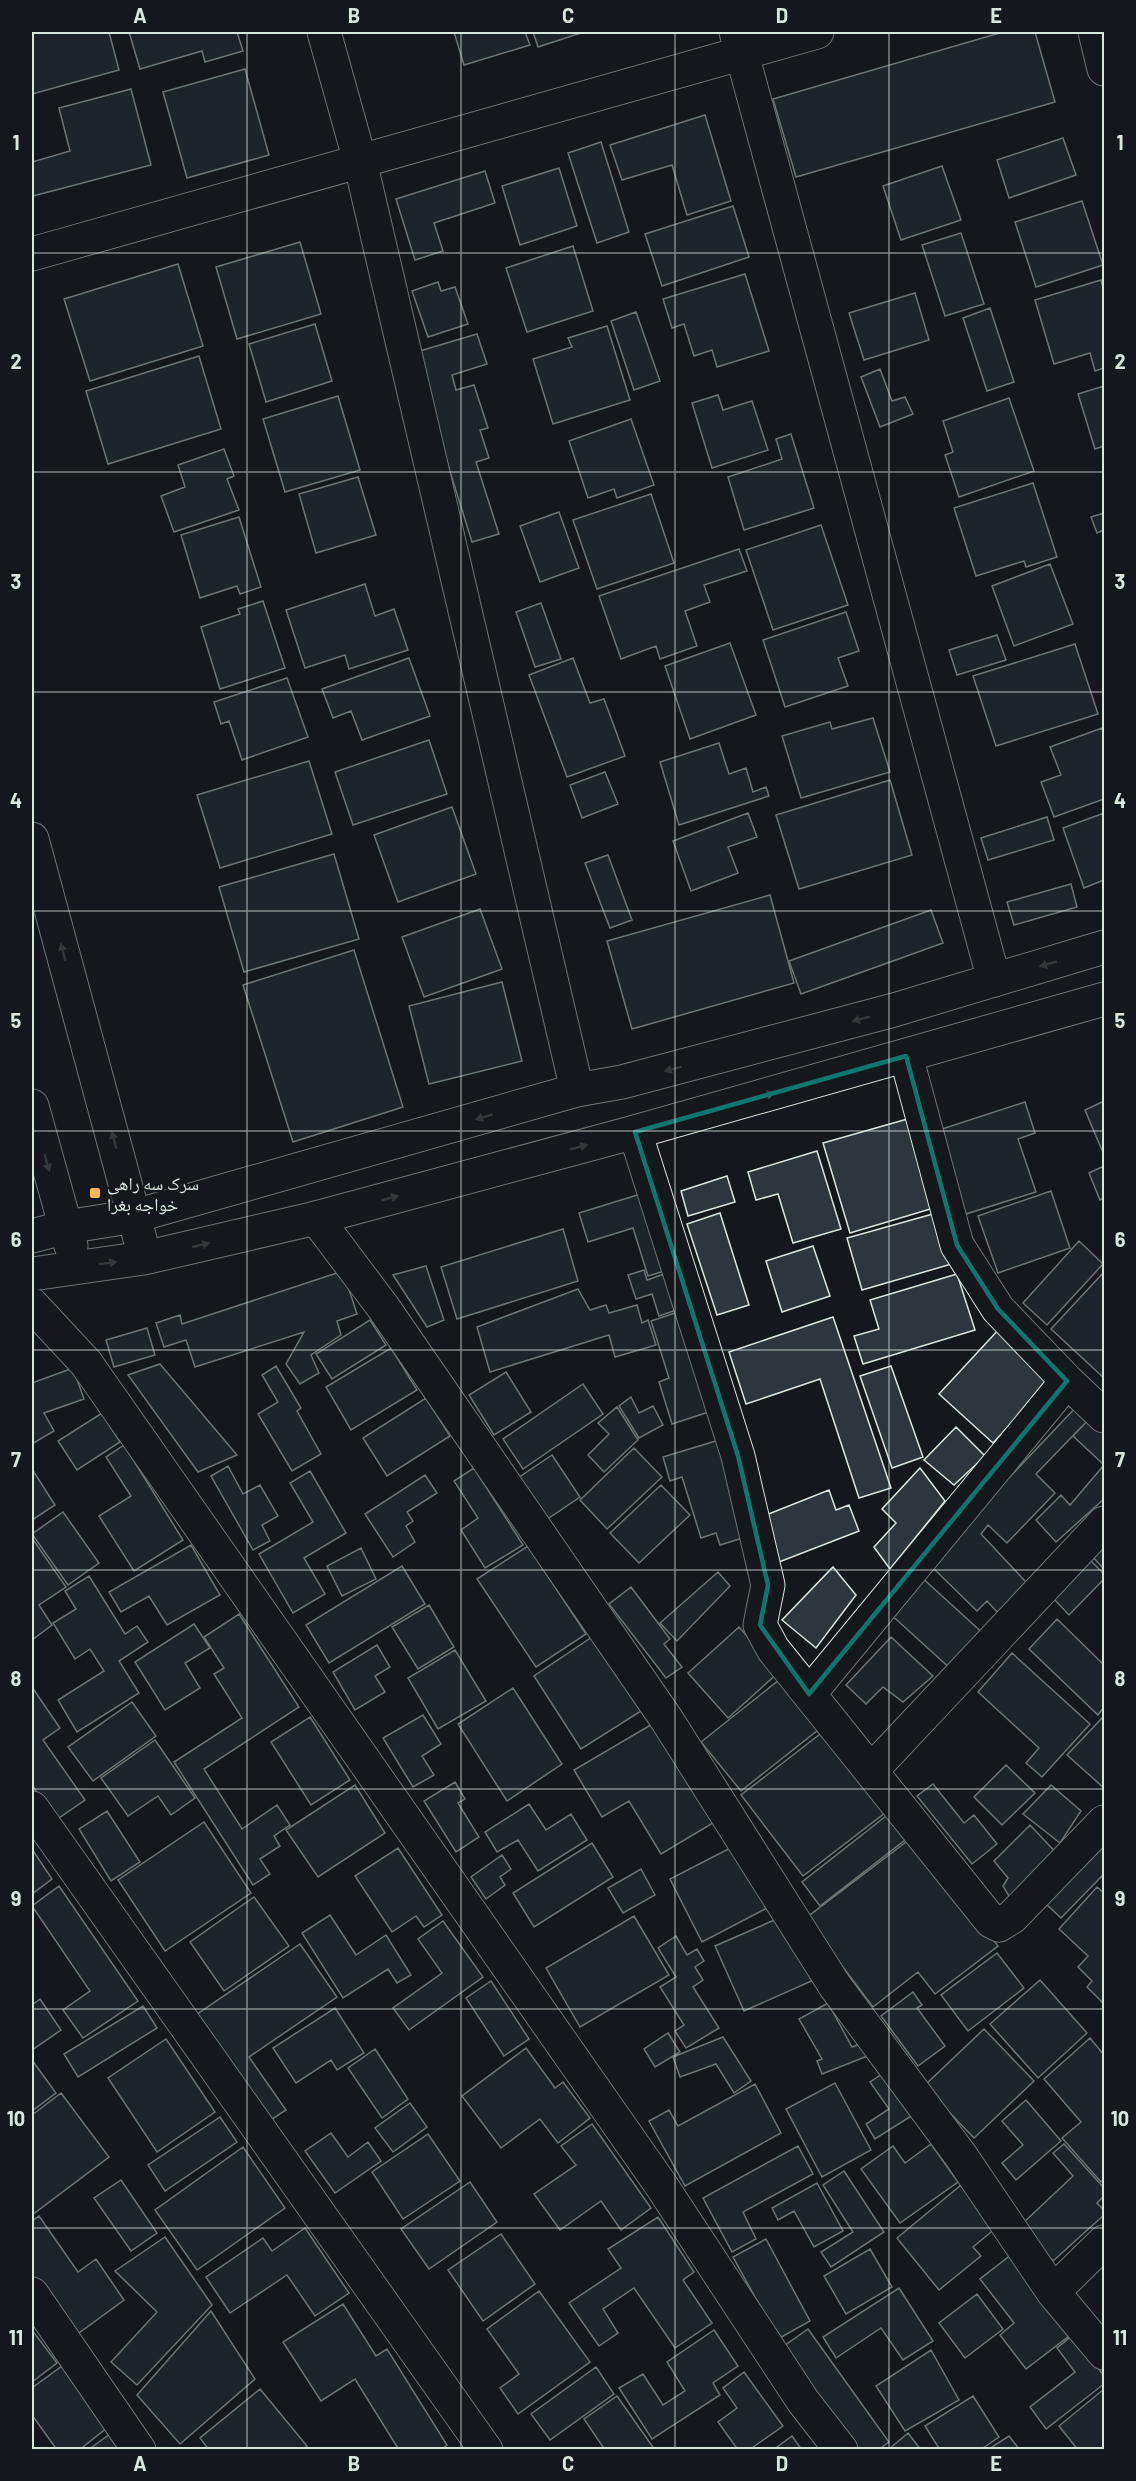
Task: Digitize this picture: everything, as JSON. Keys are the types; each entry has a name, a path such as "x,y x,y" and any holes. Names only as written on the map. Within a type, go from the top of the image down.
{"street":[{"path":"324,32 360,161 578,1090"},
{"path":"32,254 360,161 739,42 816,32"},
{"path":"1095,32 1104,69"},
{"path":"739,42 993,980"},
{"path":"32,839 135,1216 144,1258"},
{"path":"32,1236 66,1227 135,1216 578,1090 622,1082 860,1019 1104,947"},
{"path":"32,1274 144,1258 316,1218 635,1132 1104,999"},
{"path":"906,1056 957,1245 998,1308 1067,1381 1104,1416"},
{"path":"32,1107 77,1267"},
{"path":"635,1132 738,1456 768,1585 760,1624 773,1649 991,1921 999,1925 1012,1917 1104,1822"},
{"path":"316,1218 383,1307 667,1720 835,1986 961,2156 1053,2292 1104,2353"},
{"path":"32,1305 86,1363 661,2185 803,2401 841,2450"},
{"path":"809,1694 1067,1381"},
{"path":"871,1771 1104,1523"},
{"path":"32,1808 486,2450"},
{"path":"1053,2292 1104,2242"},
{"path":"32,2294 139,2450"}],"highlighted area":[{"path":"906,1056 957,1245 998,1309 1067,1381 809,1694 760,1625 768,1585 738,1456 635,1132"}],"building":[{"path":"32,32 109,32 119,70 32,94"},
{"path":"129,32 237,32 243,51 205,62 202,51 140,69"},
{"path":"454,32 525,32 530,45 464,65"},
{"path":"533,32 584,32 538,47"},
{"path":"1003,32 1035,32 1055,102 796,177 773,99"},
{"path":"245,69 269,155 187,178 163,92"},
{"path":"131,89 151,165 33,196 32,162 70,151 59,108"},
{"path":"705,115 731,201 687,215 672,165 622,180 610,145"},
{"path":"1063,138 1076,175 1009,198 997,160"},
{"path":"601,142 629,232 597,243 568,153"},
{"path":"942,166 961,220 901,240 883,186"},
{"path":"559,168 577,226 520,245 502,186"},
{"path":"485,171 495,203 434,223 443,251 415,260 396,199"},
{"path":"1082,201 1103,265 1036,287 1015,222"},
{"path":"733,206 749,257 662,286 645,234"},
{"path":"961,233 984,304 945,316 922,245"},
{"path":"300,242 321,314 237,339 216,267"},
{"path":"573,246 593,311 527,332 506,268"},
{"path":"178,264 203,346 90,381 64,299"},
{"path":"745,274 769,351 717,367 712,350 694,356 684,324 672,328 663,299"},
{"path":"1101,280 1104,292 1104,368 1095,371 1090,353 1054,364 1035,300"},
{"path":"438,282 441,291 455,287 468,324 428,337 412,291"},
{"path":"915,293 929,340 864,360 849,313"},
{"path":"990,308 1014,382 987,391 963,318"},
{"path":"636,312 660,381 634,390 611,321"},
{"path":"315,324 332,381 266,402 249,344"},
{"path":"607,326 630,400 553,424 533,359 572,347 568,338"},
{"path":"477,334 487,364 452,375 456,390 474,385 488,428 480,430 489,458 476,462 499,534 472,542 413,353"},
{"path":"199,356 221,429 108,464 86,391"},
{"path":"880,369 892,401 905,397 913,414 880,427 861,377"},
{"path":"1104,386 1104,446 1095,449 1078,394"},
{"path":"718,395 723,410 752,401 768,450 712,468 692,403"},
{"path":"338,396 360,470 285,492 263,419"},
{"path":"1009,398 1034,471 959,497 945,455 953,452 943,421"},
{"path":"631,419 654,485 617,498 614,489 588,498 569,441"},
{"path":"791,434 814,508 744,530 728,477 782,459 776,439"},
{"path":"224,449 234,476 227,479 239,510 174,532 161,496 185,487 178,465"},
{"path":"358,477 376,535 316,553 299,494"},
{"path":"1033,483 1057,557 1026,567 1024,561 976,576 954,508"},
{"path":"651,494 674,563 597,589 573,520"},
{"path":"559,512 579,568 540,582 520,526"},
{"path":"1104,513 1104,530 1097,533 1091,517"},
{"path":"239,517 261,587 240,594 237,586 200,598 181,535"},
{"path":"821,525 848,605 773,630 746,550"},
{"path":"739,549 747,571 704,585 710,602 685,611 697,646 660,659 656,646 621,659 599,596"},
{"path":"1050,564 1073,624 1014,646 992,586"},
{"path":"365,584 375,616 394,609 408,650 349,669 345,655 305,668 286,610"},
{"path":"263,601 285,668 220,689 201,627 240,614 238,609"},
{"path":"541,603 561,659 535,667 516,612"},
{"path":"846,612 859,651 838,658 848,686 785,707 763,640"},
{"path":"997,635 1006,660 957,675 949,650"},
{"path":"730,643 756,715 690,739 665,666"},
{"path":"1075,644 1098,714 996,746 973,676"},
{"path":"409,658 430,716 362,740 351,711 333,718 322,689"},
{"path":"573,658 590,703 604,699 625,756 567,777 529,675"},
{"path":"287,678 308,737 242,760 229,721 221,724 214,702"},
{"path":"873,718 890,772 801,798 782,736 830,722 832,729"},
{"path":"1102,728 1104,735 1104,799 1054,817 1041,782 1061,775 1050,747"},
{"path":"429,740 447,794 353,825 335,772"},
{"path":"719,743 729,774 746,768 753,792 766,787 769,796 679,825 660,762"},
{"path":"309,761 332,834 220,868 197,795"},
{"path":"605,772 618,804 582,818 570,785"},
{"path":"890,780 912,855 799,889 776,815"},
{"path":"452,807 476,874 398,902 374,835"},
{"path":"748,813 757,837 728,847 738,873 691,891 673,841"},
{"path":"1104,813 1104,880 1084,888 1063,828"},
{"path":"1047,817 1054,840 988,860 981,838"},
{"path":"334,854 359,939 244,972 219,887"},
{"path":"608,855 632,920 610,928 585,863"},
{"path":"1071,884 1077,907 1014,925 1007,902"},
{"path":"770,895 794,983 632,1029 607,941"},
{"path":"480,909 502,969 424,997 402,937"},
{"path":"931,910 943,943 801,994 789,961"},
{"path":"354,950 403,1107 293,1142 243,985"},
{"path":"502,982 522,1061 429,1084 409,1006"},
{"path":"1104,1101 1104,1155 1085,1110"},
{"path":"1025,1102 1035,1133 1018,1139 1036,1192 966,1214 939,1130"},
{"path":"911,1118 937,1207 850,1233 823,1143"},
{"path":"817,1151 841,1229 793,1243 778,1194 756,1200 748,1172"},
{"path":"1104,1166 1104,1197 1100,1200 1089,1173"},
{"path":"727,1176 735,1202 688,1216 681,1191"},
{"path":"1051,1191 1070,1248 998,1273 978,1216"},
{"path":"647,1192 671,1269 648,1276 633,1228 588,1242 579,1213"},
{"path":"940,1212 955,1263 862,1290 847,1238"},
{"path":"720,1213 749,1305 717,1315 687,1224"},
{"path":"563,1229 578,1281 457,1319 441,1267"},
{"path":"1079,1241 1103,1264 1047,1325 1023,1303"},
{"path":"813,1246 830,1296 782,1312 766,1261"},
{"path":"426,1266 444,1320 427,1327 393,1275"},
{"path":"644,1270 647,1280 670,1272 682,1308 659,1316 652,1294 636,1299 628,1275"},
{"path":"343,1271 357,1314 337,1321 341,1335 311,1355 319,1373 300,1384 286,1364 304,1332 195,1367 186,1340 164,1347 156,1323 180,1315 182,1324"},
{"path":"1104,1272 1104,1378 1051,1329"},
{"path":"957,1274 975,1330 863,1364 854,1336 879,1329 870,1300"},
{"path":"578,1289 590,1310 606,1305 609,1313 637,1305 642,1323 648,1320 656,1345 615,1357 609,1335 490,1372 477,1327"},
{"path":"681,1311 712,1411 672,1424 659,1382 669,1378 651,1321"},
{"path":"833,1317 891,1488 859,1498 820,1379 746,1404 729,1352"},
{"path":"370,1320 386,1345 332,1379 316,1354"},
{"path":"147,1328 155,1355 114,1367 106,1340"},
{"path":"1000,1328 1054,1377 993,1443 939,1394"},
{"path":"391,1348 417,1390 351,1430 326,1387"},
{"path":"160,1364 237,1455 198,1472 128,1375"},
{"path":"276,1366 301,1408 297,1411 321,1454 292,1471 258,1414 278,1402 262,1375"},
{"path":"891,1366 923,1457 892,1468 860,1376"},
{"path":"73,1368 84,1399 44,1413 54,1431 32,1444 32,1383"},
{"path":"506,1372 531,1412 494,1435 469,1395"},
{"path":"583,1384 603,1414 523,1469 503,1439"},
{"path":"631,1397 639,1413 653,1406 663,1425 639,1438 619,1406"},
{"path":"426,1398 450,1436 387,1476 363,1438"},
{"path":"1078,1405 1091,1417 1036,1474 1055,1493 1007,1543 988,1525 981,1534 1026,1582 1000,1615 987,1601 977,1611 928,1563"},
{"path":"617,1407 638,1440 604,1472 588,1455 609,1434 598,1423"},
{"path":"102,1413 120,1442 77,1470 58,1441"},
{"path":"1090,1418 1104,1432 1104,1465 1073,1436"},
{"path":"956,1427 985,1456 954,1485 924,1460"},
{"path":"719,1440 749,1536 720,1545 716,1533 701,1538 682,1477 670,1481 663,1457"},
{"path":"124,1445 183,1540 134,1571 99,1516 131,1496 106,1457"},
{"path":"634,1448 662,1477 607,1529 580,1500"},
{"path":"552,1455 580,1497 546,1520 518,1478"},
{"path":"1104,1465 1104,1499 1056,1542 1036,1520 1061,1495 1070,1505"},
{"path":"228,1466 243,1494 260,1485 278,1516 262,1525 270,1541 253,1550 211,1476"},
{"path":"474,1468 523,1545 485,1568 461,1530 478,1518 454,1481"},
{"path":"920,1468 945,1501 890,1569 874,1547 896,1523 882,1509"},
{"path":"32,1469 55,1505 32,1520"},
{"path":"310,1471 346,1533 304,1558 325,1594 293,1613 259,1554 313,1522 290,1483"},
{"path":"425,1475 437,1493 407,1512 413,1521 406,1526 415,1542 393,1557 365,1514"},
{"path":"661,1485 690,1515 639,1563 610,1533"},
{"path":"829,1490 836,1510 849,1505 859,1531 779,1562 761,1517"},
{"path":"63,1512 99,1563 68,1585 32,1534"},
{"path":"1104,1536 1104,1569 1088,1552"},
{"path":"32,1538 66,1587 39,1605 52,1625 32,1640"},
{"path":"191,1545 220,1595 167,1625 149,1596 121,1612 109,1592"},
{"path":"528,1546 586,1634 536,1667 477,1579"},
{"path":"361,1548 376,1579 342,1596 327,1566"},
{"path":"1090,1560 1104,1574 1104,1579 1069,1615 1053,1598"},
{"path":"402,1566 425,1604 329,1663 306,1625"},
{"path":"833,1567 856,1595 816,1648 782,1620"},
{"path":"718,1572 730,1586 677,1641 660,1623"},
{"path":"919,1575 986,1636 954,1672 887,1611"},
{"path":"89,1576 125,1634 137,1626 148,1642 119,1661 139,1693 77,1732 58,1700 104,1671 90,1649 75,1659 53,1623 76,1609 65,1591"},
{"path":"631,1587 670,1639 664,1644 682,1667 666,1678 609,1604"},
{"path":"429,1605 454,1647 418,1669 392,1627"},
{"path":"239,1614 299,1707 204,1769 242,1829 277,1805 290,1825 274,1836 280,1846 260,1859 270,1874 253,1885 174,1762 242,1718 214,1674 224,1668 204,1637"},
{"path":"1057,1619 1104,1665 1104,1707 1098,1715 1029,1649"},
{"path":"194,1624 210,1648 185,1663 200,1688 165,1710 135,1662"},
{"path":"739,1627 779,1672 728,1718 688,1673"},
{"path":"592,1637 641,1711 581,1749 534,1676"},
{"path":"891,1637 933,1676 903,1702 883,1687 866,1704 846,1685"},
{"path":"377,1645 390,1667 375,1676 385,1692 355,1710 333,1672"},
{"path":"455,1650 486,1701 438,1729 408,1678"},
{"path":"1012,1653 1090,1724 1042,1777 1026,1763 1039,1748 978,1692"},
{"path":"784,1676 823,1726 741,1791 701,1742"},
{"path":"32,1687 60,1728 43,1740 85,1800 56,1820 32,1785"},
{"path":"513,1688 562,1764 507,1801 458,1724"},
{"path":"132,1702 156,1736 93,1781 68,1747"},
{"path":"423,1715 441,1744 422,1756 434,1775 413,1787 383,1738"},
{"path":"1104,1716 1104,1788 1067,1755"},
{"path":"310,1717 350,1780 311,1805 271,1742"},
{"path":"654,1723 713,1823 661,1854 629,1801 602,1817 574,1770"},
{"path":"828,1728 890,1809 803,1876 741,1795"},
{"path":"155,1740 195,1798 171,1815 158,1796 128,1816 101,1778"},
{"path":"1006,1765 1035,1793 1002,1825 974,1797"},
{"path":"455,1782 465,1799 458,1803 479,1837 456,1852 424,1801"},
{"path":"933,1784 964,1823 974,1815 997,1844 972,1864 917,1796"},
{"path":"355,1785 385,1833 318,1877 286,1830"},
{"path":"1051,1785 1081,1811 1060,1843 1023,1814"},
{"path":"529,1804 546,1830 571,1814 587,1840 538,1871 518,1840 497,1852 485,1832"},
{"path":"895,1809 914,1833 820,1906 802,1882"},
{"path":"107,1811 140,1862 111,1881 79,1829"},
{"path":"204,1822 251,1893 165,1951 118,1880"},
{"path":"1030,1825 1062,1859 1010,1898 1003,1886 1008,1878 994,1861"},
{"path":"914,1836 998,1946 935,1994 918,1972 873,2007 806,1918"},
{"path":"1104,1841 1104,1879 1102,1876 1061,1918 1044,1902"},
{"path":"592,1843 613,1877 534,1927 513,1893"},
{"path":"738,1844 771,1906 702,1942 670,1879"},
{"path":"398,1848 442,1915 424,1927 416,1916 392,1932 355,1876"},
{"path":"32,1849 52,1879 32,1894"},
{"path":"502,1855 511,1869 500,1877 505,1885 486,1899 471,1877"},
{"path":"641,1869 655,1895 623,1913 608,1888"},
{"path":"59,1886 138,2001 83,2038 63,2010 90,1991 32,1906"},
{"path":"1097,1887 1104,1893 1104,2004 1087,1987 1092,1981 1078,1967 1088,1956 1059,1929"},
{"path":"254,1897 289,1946 224,1991 190,1942"},
{"path":"330,1915 356,1955 386,1935 411,1975 397,1983 388,1969 343,1998 302,1933"},
{"path":"634,1916 669,1975 580,2027 546,1968"},
{"path":"779,1918 816,1979 744,2011 715,1946"},
{"path":"443,1921 483,1977 409,2030 393,2008 442,1973 418,1939"},
{"path":"676,1936 687,1955 697,1949 704,1961 695,1967 703,1980 693,1987 719,2028 686,2048 675,2031 684,2025 660,1987 676,1977 658,1948"},
{"path":"300,1944 337,1997 249,2057 286,2110 260,2127 187,2021"},
{"path":"997,1953 1024,1988 968,2031 941,1995"},
{"path":"1040,1980 1087,2033 1038,2078 990,2024"},
{"path":"491,1981 529,2039 504,2056 466,1998"},
{"path":"913,1992 922,2005 917,2008 945,2046 918,2066 881,2016"},
{"path":"40,1999 61,2030 32,2050 32,2005"},
{"path":"828,2003 852,2047 865,2042 870,2055 822,2074 817,2061 822,2059 799,2019"},
{"path":"143,2006 157,2028 78,2077 64,2054"},
{"path":"335,2008 364,2053 337,2070 331,2060 296,2083 273,2048"},
{"path":"984,2029 1034,2081 974,2138 924,2086"},
{"path":"668,2033 680,2052 655,2067 644,2049"},
{"path":"723,2037 751,2081 734,2093 716,2064 680,2077 673,2057"},
{"path":"1090,2038 1104,2055 1104,2179 1101,2182 1062,2138 1081,2122 1044,2079"},
{"path":"166,2039 215,2112 157,2152 108,2078"},
{"path":"526,2048 555,2088 563,2082 590,2118 558,2143 540,2119 501,2148 462,2096"},
{"path":"375,2049 408,2099 382,2118 348,2068"},
{"path":"32,2060 56,2093 32,2111"},
{"path":"888,2070 916,2113 875,2139 866,2124 889,2109 870,2082"},
{"path":"835,2083 871,2150 822,2177 786,2109"},
{"path":"755,2084 781,2133 685,2186 649,2121 669,2110 678,2126"},
{"path":"61,2093 109,2157 32,2215 32,2115"},
{"path":"1026,2100 1061,2141 1016,2180 1002,2163 1023,2145 1002,2121"},
{"path":"410,2103 427,2127 393,2152 375,2128"},
{"path":"220,2117 237,2142 165,2191 148,2165"},
{"path":"592,2124 651,2208 621,2230 601,2201 560,2230 534,2194 576,2165 561,2146"},
{"path":"331,2133 348,2157 368,2142 381,2161 335,2193 305,2151"},
{"path":"428,2134 460,2181 403,2219 372,2172"},
{"path":"931,2144 958,2182 900,2223 861,2169 893,2146 905,2163"},
{"path":"1064,2144 1104,2188 1104,2196 1097,2203 1104,2210 1104,2215 1053,2261 1021,2225 1073,2176 1053,2153"},
{"path":"798,2146 813,2174 743,2212 756,2239 732,2252 703,2198"},
{"path":"243,2147 285,2208 197,2270 155,2210"},
{"path":"844,2171 884,2232 831,2267 821,2252 853,2232 823,2185"},
{"path":"121,2180 157,2233 131,2251 94,2198"},
{"path":"470,2182 497,2222 429,2269 401,2229"},
{"path":"817,2183 843,2231 814,2247 794,2211 778,2220 772,2208"},
{"path":"961,2185 996,2228 973,2247 981,2256 939,2290 897,2238"},
{"path":"39,2216 78,2272 96,2259 124,2300 68,2341 32,2289 32,2221"},
{"path":"658,2217 694,2272 683,2280 712,2323 675,2348 634,2288 603,2309 618,2333 599,2346 569,2303 621,2268 608,2249"},
{"path":"305,2228 349,2293 315,2316 287,2275 230,2313 206,2277 263,2238 272,2251"},
{"path":"501,2234 535,2284 483,2321 448,2270"},
{"path":"165,2237 212,2305 137,2385 111,2362 157,2312 115,2271"},
{"path":"766,2239 810,2321 778,2339 733,2257"},
{"path":"870,2249 892,2287 846,2314 824,2276"},
{"path":"1012,2254 1073,2333 1026,2369 1000,2335 1014,2323 980,2279"},
{"path":"899,2288 933,2341 903,2360 881,2328 836,2358 823,2337"},
{"path":"539,2291 590,2362 518,2414 500,2388 519,2374 487,2329"},
{"path":"977,2294 1003,2329 965,2358 939,2323"},
{"path":"343,2304 376,2356 387,2349 447,2445 441,2450 399,2450 355,2379 321,2401 283,2342"},
{"path":"211,2311 255,2379 180,2444 137,2395"},
{"path":"808,2329 889,2442 878,2450 858,2450 784,2346"},
{"path":"32,2330 57,2363 32,2382"},
{"path":"714,2330 738,2366 713,2383 720,2395 652,2439 619,2388 643,2374 663,2405 685,2391 667,2362"},
{"path":"1073,2335 1104,2376 1104,2384 1046,2429 1030,2407 1075,2372 1057,2348"},
{"path":"931,2350 959,2400 905,2431 876,2386"},
{"path":"62,2366 108,2427 79,2450 57,2450 32,2415 32,2388"},
{"path":"596,2367 614,2394 550,2440 531,2414"},
{"path":"744,2372 783,2426 749,2450 738,2450 718,2422 737,2408 723,2388"},
{"path":"260,2389 307,2446 303,2450 209,2450 200,2438"},
{"path":"1104,2389 1104,2450 1078,2450 1059,2426"},
{"path":"617,2396 655,2450 605,2450 584,2419"},
{"path":"973,2396 999,2437 980,2450 940,2450 925,2426"},
{"path":"908,2433 921,2450 888,2450"},
{"path":"110,2434 121,2450 88,2450"},
{"path":"792,2436 802,2450 773,2450"},
{"path":"1009,2436 1020,2450 987,2450"}],"place":[{"name":"سرک سه راهی خواجه بغرا","path":"95,1193"}]}
